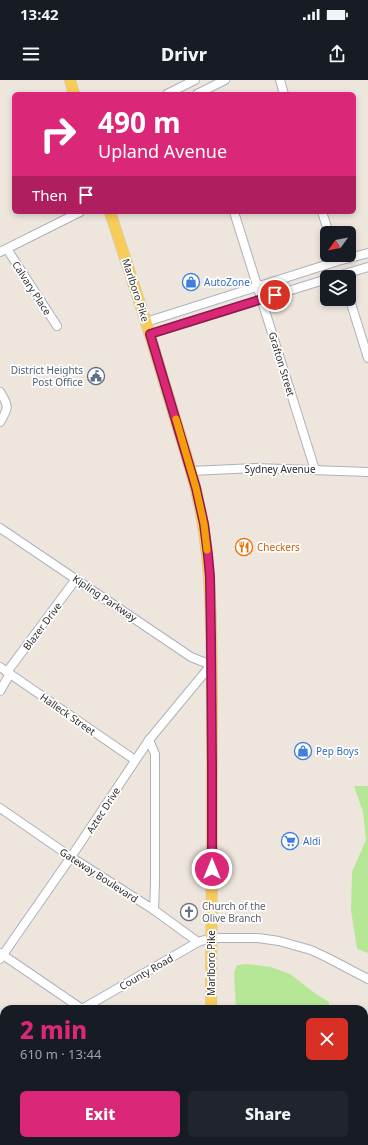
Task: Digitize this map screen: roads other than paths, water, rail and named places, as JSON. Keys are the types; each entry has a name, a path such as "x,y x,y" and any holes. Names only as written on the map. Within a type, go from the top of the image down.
{"main road":[{"path":"70,80 73,92"},
{"name":"Marlboro Pike","path":"111,214 150,334 196,488 204,524 208,555 210,577 212,769 211,1005"}],"street":[{"path":"200,92 225,80"},
{"path":"280,80 283,92"},
{"path":"171,92 193,81 196,92"},
{"path":"3,250 76,214"},
{"name":"Grafton Street","path":"235,214 315,470"},
{"path":"323,214 327,226"},
{"name":"Calvary Place","path":"3,250 57,326"},
{"path":"356,255 368,253"},
{"path":"146,322 258,286 326,262"},
{"path":"356,271 368,267"},
{"path":"150,334 320,281"},
{"path":"352,306 368,358"},
{"path":"0,392 8,406 5,415 0,422"},
{"name":"Sydney Avenue","path":"191,471 255,468 368,472"},
{"name":"Kipling Parkway","path":"0,528 191,657 211,665"},
{"name":"Blazer Drive","path":"0,691 6,671 76,579"},
{"name":"Aztec Drive","path":"1,956 71,857 149,740 211,665"},
{"name":"Halleck Street","path":"6,671 135,760"},
{"path":"149,740 155,754 154,910"},
{"name":"Gateway Boulevard","path":"0,808 71,857 154,910 198,942"},
{"name":"County Road","path":"89,1005 198,942 211,938 258,938 279,941 310,950 368,979"},
{"path":"1,956 76,1005"}],"place":[{"name":"AutoZone","path":"191,282"},
{"name":"District Heights Post Office","path":"96,376"},
{"name":"Checkers","path":"244,547"},
{"name":"Pep Boys","path":"303,751"},
{"name":"Aldi","path":"290,841"},
{"name":"Church of the Olive Branch","path":"189,912"}]}
